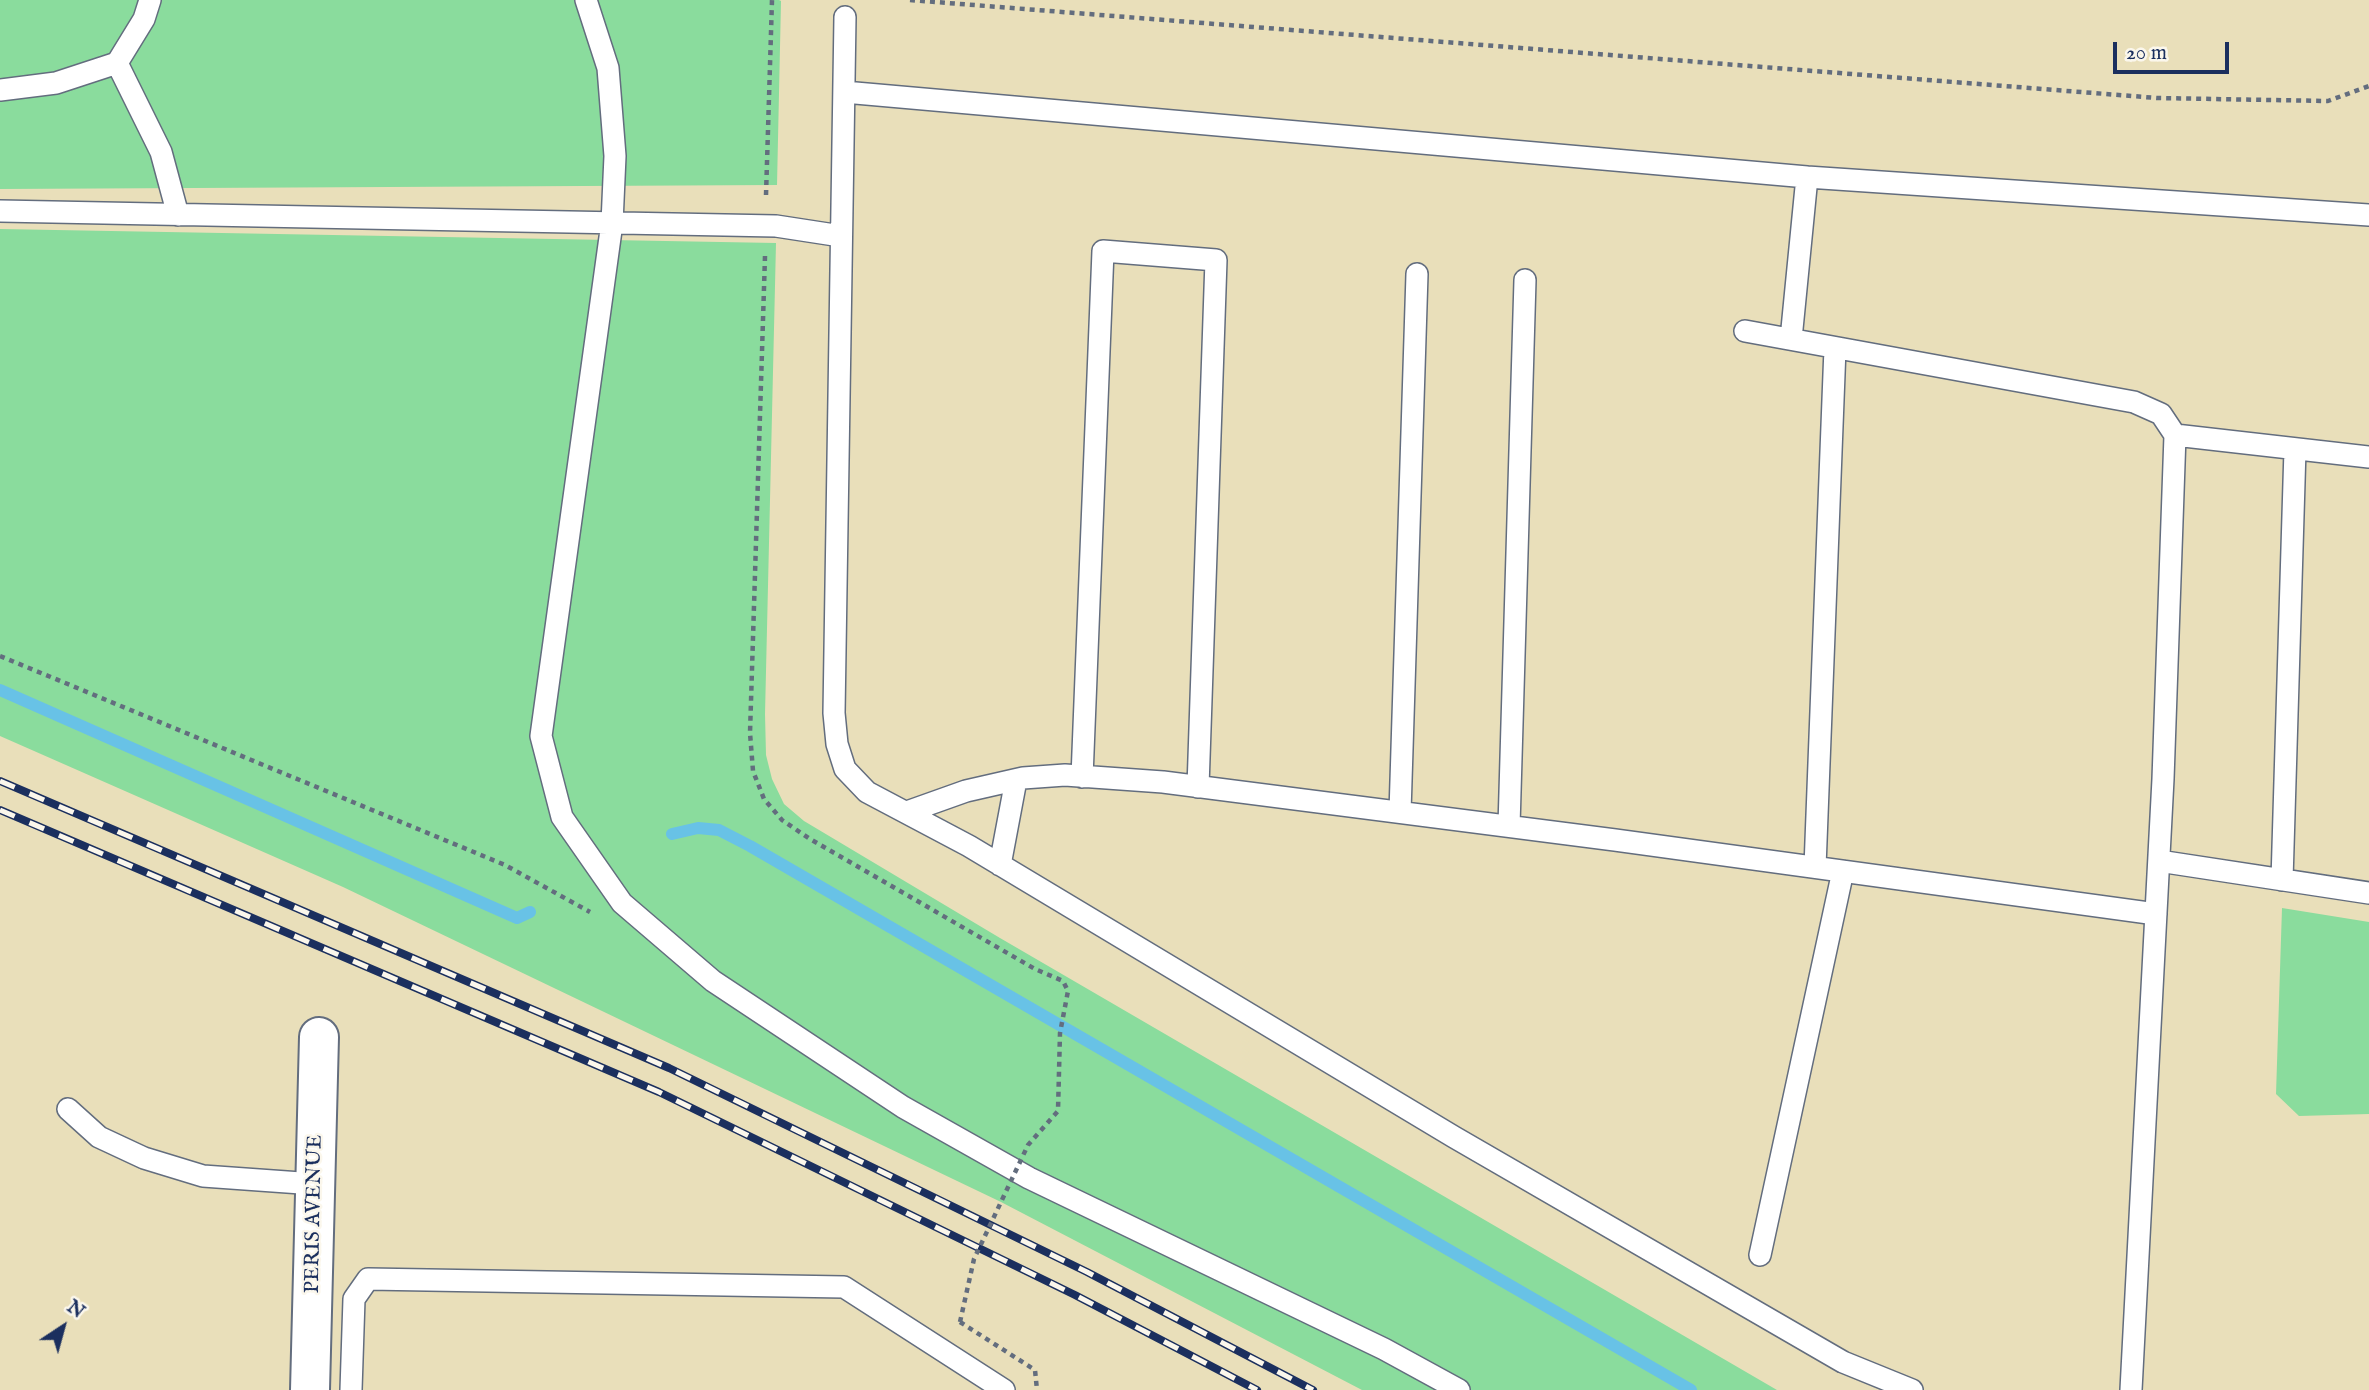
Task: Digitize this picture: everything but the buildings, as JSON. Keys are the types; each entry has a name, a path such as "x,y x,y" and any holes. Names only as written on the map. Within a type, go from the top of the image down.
{"street":[{"name":"PERIS AVENUE","path":"310,1390 319,1037"}],"lane":[{"path":"0,90 56,83 117,63 144,19 150,0"},
{"path":"586,0 608,68 615,156 612,223 541,736 562,817 622,903 713,981 903,1107 1030,1178 1372,1343 1459,1390"},
{"path":"845,17 834,713 837,744 845,769 867,792 1000,865 1454,1137 1843,1362 1912,1390"},
{"path":"117,63 161,152 178,215"},
{"path":"844,92 1807,177 2369,215"},
{"path":"1791,339 1807,177"},
{"path":"0,211 776,226 841,236"},
{"path":"1082,777 1103,251 1216,260 1198,787"},
{"path":"1400,813 1417,275"},
{"path":"1510,826 1525,279"},
{"path":"1745,331 2134,402 2161,414 2175,435 2159,861 2131,1390"},
{"path":"1815,867 1835,348"},
{"path":"2175,435 2369,457"},
{"path":"2283,880 2295,449"},
{"path":"907,812 966,791 1016,780 1082,777 1198,787 1510,826 2156,914"},
{"path":"1000,865 1016,780"},
{"path":"2159,861 2369,893"},
{"path":"1760,1255 1843,871"},
{"path":"68,1109 99,1137 145,1158 203,1176 315,1184"},
{"path":"351,1390 354,1299 368,1279 844,1287 1004,1390"}],"path":[{"path":"910,0 2157,98 2328,101 2369,86"},
{"path":"0,656 505,865 597,916"},
{"path":"960,1322 974,1259 1028,1145 1058,1111"}],"green space":[{"path":"0,0 779,0 777,185 0,189"},
{"path":"0,229 776,243 765,714 766,755 772,779 784,804 804,821 1000,938 1777,1390 1362,1390 1001,1202 343,887 0,736"},
{"path":"2282,908 2369,922 2369,1114 2299,1116 2276,1094"}],"waterway":[{"path":"0,690 517,918 530,912"},
{"path":"672,834 698,828 719,830 750,846 1691,1390"}],"railway":[{"path":"0,781 669,1068 1087,1272 1313,1390"},
{"path":"0,810 659,1092 1075,1295 1257,1390"}]}
